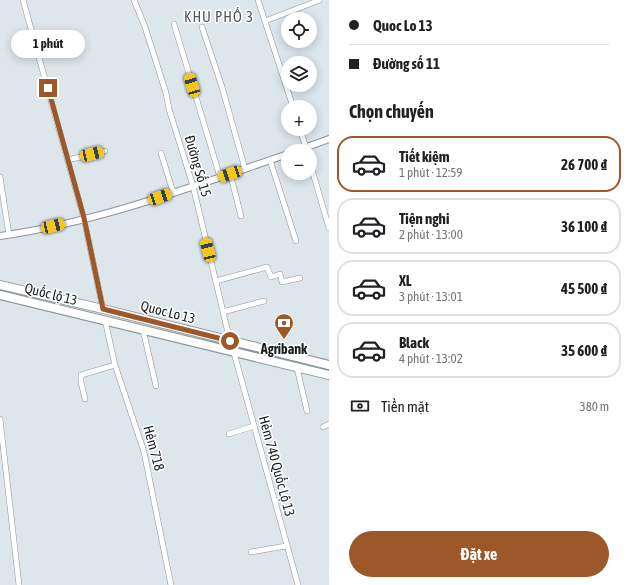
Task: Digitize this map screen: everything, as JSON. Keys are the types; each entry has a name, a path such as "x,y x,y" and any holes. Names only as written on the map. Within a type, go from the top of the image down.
{"highway":[{"name":"Quoc Lo 13","path":"0,285 329,365"},
{"name":"Quốc lộ 13","path":"0,294 234,353 329,375"}],"street":[{"path":"23,0 84,218 103,309"},
{"name":"Đường Số 15","path":"134,0 145,27 166,93 169,109 193,186 230,341"},
{"path":"258,0 291,100"},
{"path":"265,21 320,0"},
{"path":"174,24 220,177"},
{"path":"202,28 222,87 245,169"},
{"path":"317,144 329,139"},
{"path":"68,160 104,151"},
{"path":"161,153 173,192"},
{"path":"0,236 23,233 121,210 281,156"},
{"path":"270,160 296,241"},
{"path":"230,174 241,216"},
{"path":"0,177 9,235"},
{"path":"315,180 329,228"},
{"path":"216,281 267,266 271,277 280,274 282,282 300,278"},
{"path":"223,312 264,301"},
{"name":"Hẻm 718","path":"105,320 115,364 144,452 171,585"},
{"path":"144,330 156,386"},
{"name":"Hẻm 740 Quốc Lộ 13","path":"234,353 298,585"},
{"path":"86,399 81,382 81,375 115,364"},
{"path":"297,368 307,411"},
{"path":"0,419 19,585"},
{"path":"323,427 329,424"},
{"path":"229,434 254,426"},
{"path":"251,552 286,546"}],"place":[{"name":"Agribank","path":"284,340"}],"district":[{"name":"KHU PHỐ 3","path":"219,16"}],"route":[{"path":"48,88 84,218 103,309 230,341"}]}
